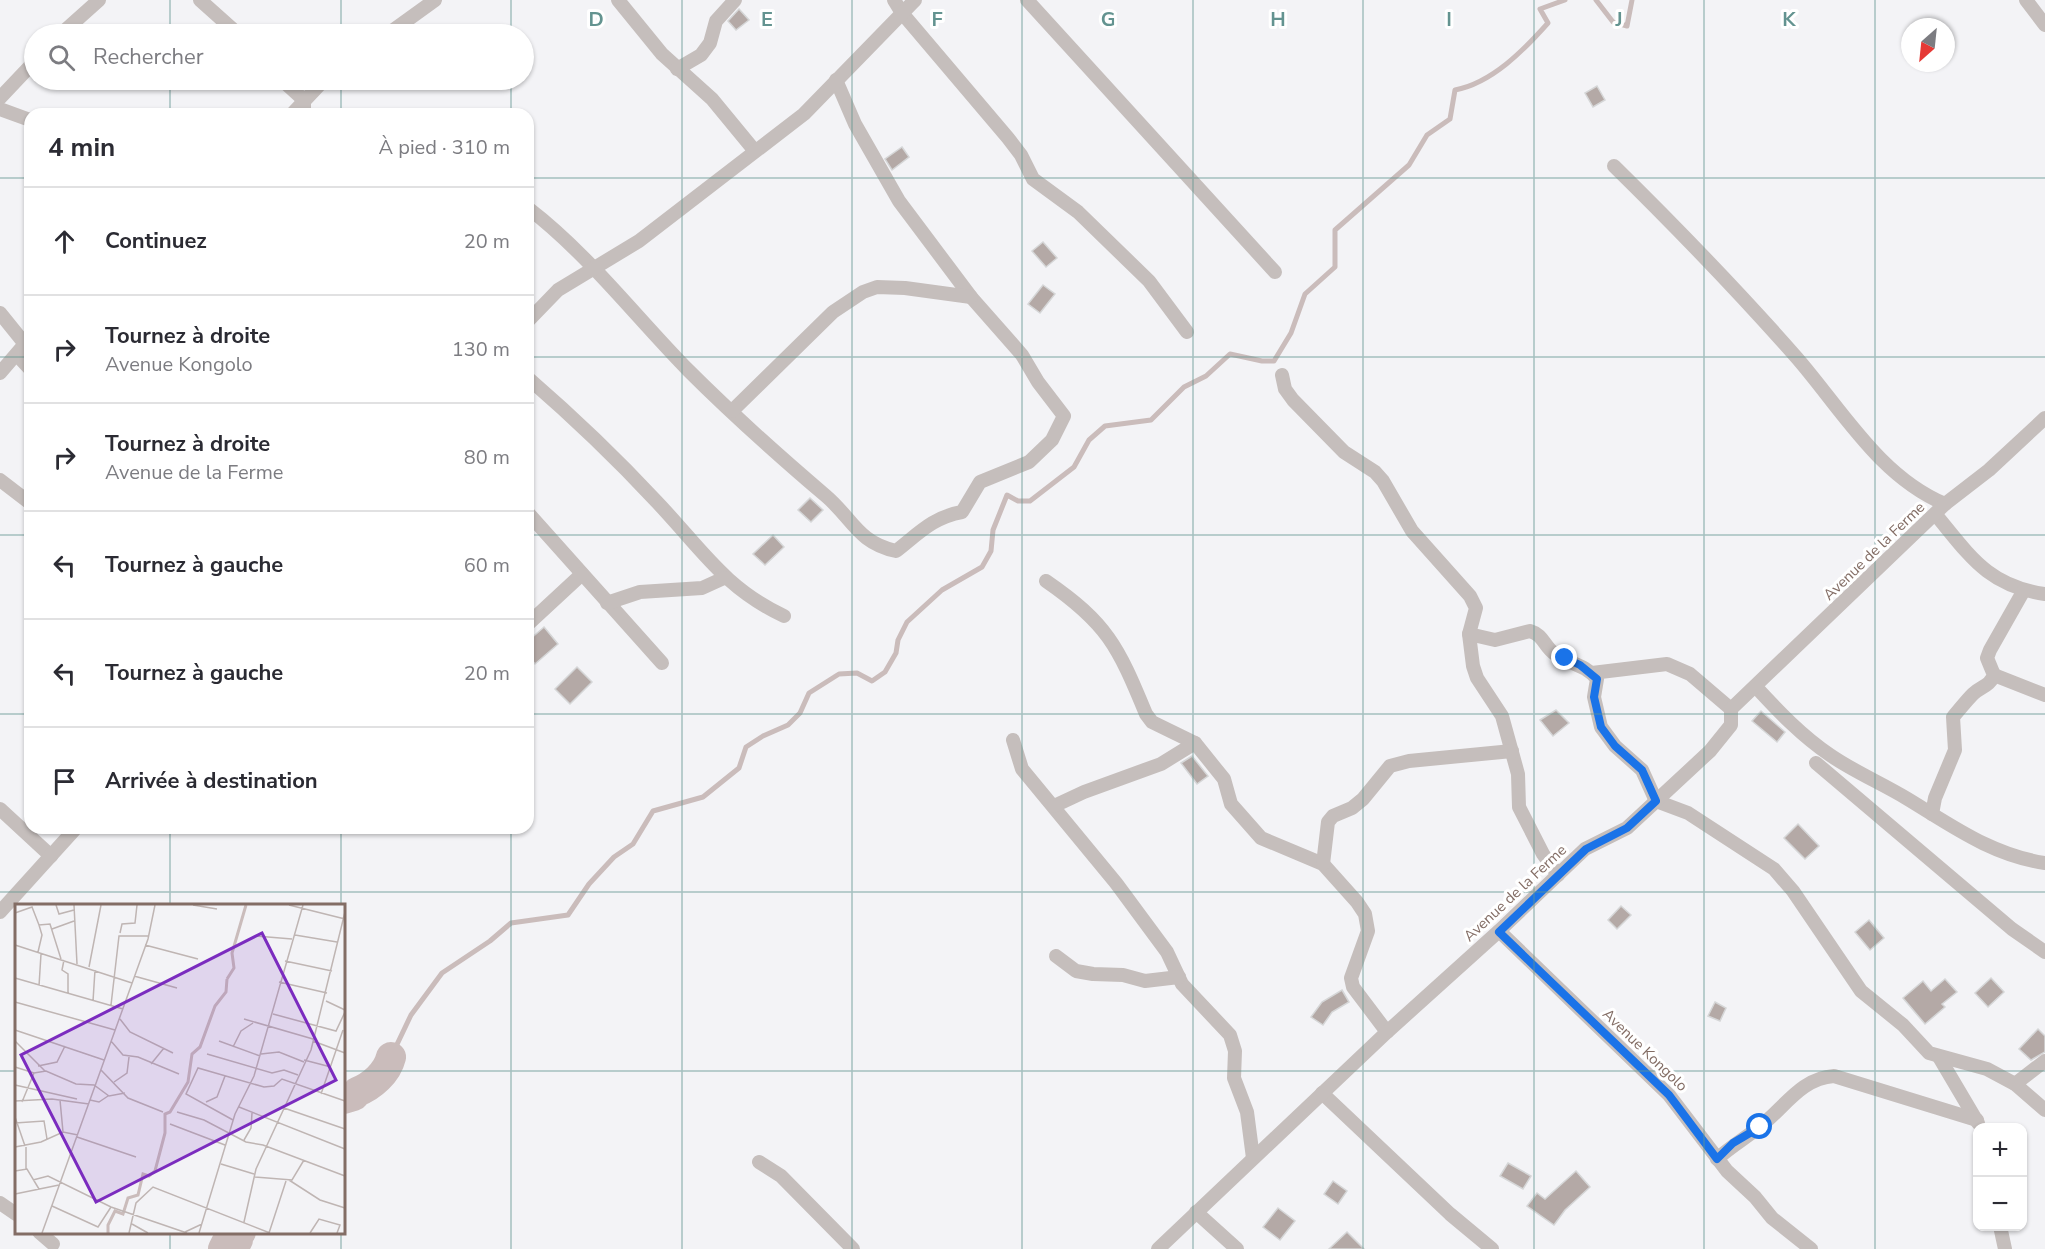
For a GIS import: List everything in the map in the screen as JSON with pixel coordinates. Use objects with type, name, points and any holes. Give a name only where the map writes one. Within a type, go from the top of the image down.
[{"type":"street","points":[[72,24],[99,0]]},
{"type":"street","points":[[200,0],[227,24]]},
{"type":"street","points":[[402,24],[435,0]]},
{"type":"street","points":[[618,0],[649,40],[677,69],[712,99],[754,150]]},
{"type":"street","points":[[677,69],[701,55],[710,43],[716,21],[735,0]]},
{"type":"street","points":[[894,0],[902,13],[1022,156],[1033,179],[1078,212],[1149,281],[1187,332]]},
{"type":"street","points":[[534,315],[558,290],[595,269],[658,227],[754,150],[804,114],[915,0]]},
{"type":"street","points":[[1027,0],[1275,272]]},
{"type":"street","points":[[2026,0],[2045,25]]},
{"type":"street","points":[[0,98],[24,73]]},
{"type":"street","points":[[534,213],[595,269],[688,370],[829,498],[860,532],[878,547],[896,551],[920,529],[945,515],[962,513],[980,482],[1029,462],[1052,440],[1064,416],[1038,382],[1022,355],[971,297],[899,201],[855,124],[836,80]]},
{"type":"street","points":[[290,90],[304,107],[317,90]]},
{"type":"street","points":[[0,109],[24,118]]},
{"type":"street","points":[[1614,166],[1798,359],[1885,462],[1916,491],[1941,510],[1988,575],[2024,590],[2045,594]]},
{"type":"street","points":[[732,411],[832,312],[863,292],[877,287],[938,291],[971,297]]},
{"type":"street","points":[[0,313],[24,346],[0,373]]},
{"type":"street","points":[[1282,375],[1285,389],[1299,406],[1344,452],[1383,481],[1412,531],[1470,596],[1476,608],[1469,634],[1477,678],[1500,709],[1518,774],[1519,807],[1543,854],[1558,875]]},
{"type":"street","points":[[534,384],[635,478],[691,538],[707,561],[724,578],[766,608],[784,616]]},
{"type":"street","name":"Avenue de la Ferme","points":[[1158,1249],[1387,1032],[1499,932],[1586,849],[1627,828],[1710,751],[1731,725],[1731,710],[1941,510],[2045,418]]},
{"type":"street","points":[[0,480],[24,498]]},
{"type":"street","points":[[534,520],[662,663]]},
{"type":"street","points":[[534,618],[582,574]]},
{"type":"street","points":[[607,603],[640,592],[672,588],[702,588],[724,578]]},
{"type":"street","points":[[1046,581],[1092,616],[1126,664],[1146,714],[1152,722],[1195,743],[1224,779],[1231,804],[1261,838],[1323,864],[1365,914],[1367,939],[1352,978],[1359,996],[1387,1032]]},
{"type":"street","points":[[2024,590],[1987,658],[1994,675],[2045,695]]},
{"type":"street","points":[[1469,634],[1495,640],[1530,631],[1536,632],[1542,636],[1552,652],[1592,673],[1597,679],[1594,697],[1601,727],[1615,746],[1642,770],[1656,801],[1688,813],[1774,869],[1792,891],[1861,991],[1903,1025],[1929,1053],[1939,1058],[1987,1069],[2015,1084],[2045,1110]]},
{"type":"street","points":[[1592,673],[1667,664],[1690,674],[1731,710]]},
{"type":"street","points":[[1932,814],[1935,798],[1954,750],[1953,717],[1975,691],[1986,687],[1994,675]]},
{"type":"street","points":[[1756,687],[1787,721],[1831,756],[1869,776],[1985,846],[2021,859],[2045,863]]},
{"type":"street","points":[[1013,740],[1022,769],[1054,806],[1167,952],[1188,991],[1223,1025],[1234,1041],[1234,1078],[1247,1112],[1253,1158]]},
{"type":"street","points":[[1054,806],[1083,792],[1161,764],[1195,743]]},
{"type":"street","points":[[1323,864],[1328,822],[1333,816],[1352,808],[1363,799],[1390,766],[1409,761],[1512,751]]},
{"type":"street","points":[[1816,763],[2012,929],[2045,952]]},
{"type":"street","points":[[0,809],[24,831]]},
{"type":"street","points":[[27,834],[51,856]]},
{"type":"street","points":[[0,912],[71,834]]},
{"type":"street","name":"Avenue Kongolo","points":[[1499,932],[1669,1095],[1717,1159],[1755,1197],[1772,1218],[1811,1249]]},
{"type":"street","points":[[1056,956],[1076,971],[1093,974],[1124,975],[1145,981],[1179,977]]},
{"type":"street","points":[[1939,1058],[1977,1123]]},
{"type":"street","points":[[2015,1084],[2045,1061]]},
{"type":"street","points":[[1717,1159],[1733,1143],[1760,1127],[1794,1094],[1826,1076],[1834,1076],[1975,1123]]},
{"type":"street","points":[[1322,1093],[1450,1215],[1492,1249]]},
{"type":"street","points":[[759,1161],[781,1176],[853,1249]]},
{"type":"street","points":[[0,1203],[15,1213]]},
{"type":"street","points":[[1196,1212],[1237,1249]]},
{"type":"street","points":[[2001,1231],[2005,1249]]},
{"type":"street","points":[[40,1234],[53,1244]]},
{"type":"building","points":[[739,9],[749,20],[736,30],[728,21]]},
{"type":"building","points":[[1597,86],[1605,100],[1593,107],[1585,93]]},
{"type":"building","points":[[902,147],[909,157],[892,170],[885,159]]},
{"type":"building","points":[[1043,242],[1057,258],[1046,267],[1032,251]]},
{"type":"building","points":[[1043,285],[1055,294],[1040,313],[1028,304]]},
{"type":"building","points":[[810,498],[823,510],[811,522],[798,510]]},
{"type":"building","points":[[773,535],[784,547],[765,565],[753,554]]},
{"type":"building","points":[[544,627],[558,644],[535,664],[534,663],[534,636]]},
{"type":"building","points":[[577,667],[592,682],[570,704],[555,689]]},
{"type":"building","points":[[1556,710],[1569,723],[1553,736],[1540,720]]},
{"type":"building","points":[[1761,711],[1785,732],[1777,742],[1752,721]]},
{"type":"building","points":[[1192,756],[1208,776],[1197,784],[1181,763]]},
{"type":"building","points":[[1798,824],[1819,846],[1805,859],[1784,838]]},
{"type":"building","points":[[1621,906],[1631,915],[1617,929],[1608,920]]},
{"type":"building","points":[[1869,920],[1884,938],[1870,950],[1855,932]]},
{"type":"building","points":[[1991,978],[2004,992],[1988,1007],[1975,993]]},
{"type":"building","points":[[1945,979],[1957,992],[1942,1004],[1945,1007],[1925,1024],[1903,998],[1923,981],[1931,991]]},
{"type":"building","points":[[1342,990],[1349,1002],[1332,1012],[1323,1025],[1311,1017],[1322,1002]]},
{"type":"building","points":[[1715,1002],[1726,1008],[1720,1021],[1708,1016]]},
{"type":"building","points":[[2038,1029],[2045,1036],[2045,1052],[2031,1060],[2019,1049]]},
{"type":"building","points":[[1508,1163],[1531,1176],[1523,1189],[1500,1176]]},
{"type":"building","points":[[1576,1171],[1590,1187],[1565,1210],[1554,1225],[1527,1206],[1537,1193],[1545,1199]]},
{"type":"building","points":[[1333,1181],[1347,1191],[1338,1204],[1324,1194]]},
{"type":"building","points":[[1278,1208],[1295,1221],[1280,1240],[1263,1227]]},
{"type":"building","points":[[1347,1232],[1364,1249],[1329,1249]]},
{"type":"waterway","points":[[391,1057],[411,1015],[442,973],[490,941],[511,923],[568,915],[589,884],[614,857],[633,844],[653,811],[703,797],[739,768],[746,747],[763,736],[788,725],[800,713],[809,693],[839,674],[857,673],[872,681],[885,672],[896,653],[898,640],[907,622],[942,590],[982,567],[991,551],[993,530],[1007,495],[1018,501],[1030,501],[1074,467],[1089,440],[1105,426],[1151,420],[1184,387],[1206,376],[1230,354],[1262,361],[1274,361],[1291,333],[1305,294],[1335,267],[1335,230],[1409,165],[1427,135],[1450,119],[1455,90],[1482,80],[1506,64],[1548,23],[1540,9],[1565,0]]},
{"type":"waterway","points":[[1596,0],[1613,22],[1627,26],[1632,0]]},
{"type":"waterway","points":[[345,1099],[354,1096],[378,1078],[391,1057]]},
{"type":"waterway","points":[[223,1249],[226,1243],[238,1240],[238,1234]]},
{"type":"route","points":[[1565,658],[1580,665],[1597,679],[1594,697],[1601,727],[1615,746],[1642,770],[1656,801],[1627,828],[1586,849],[1499,932],[1669,1095],[1717,1159],[1733,1143],[1760,1127]]}]
